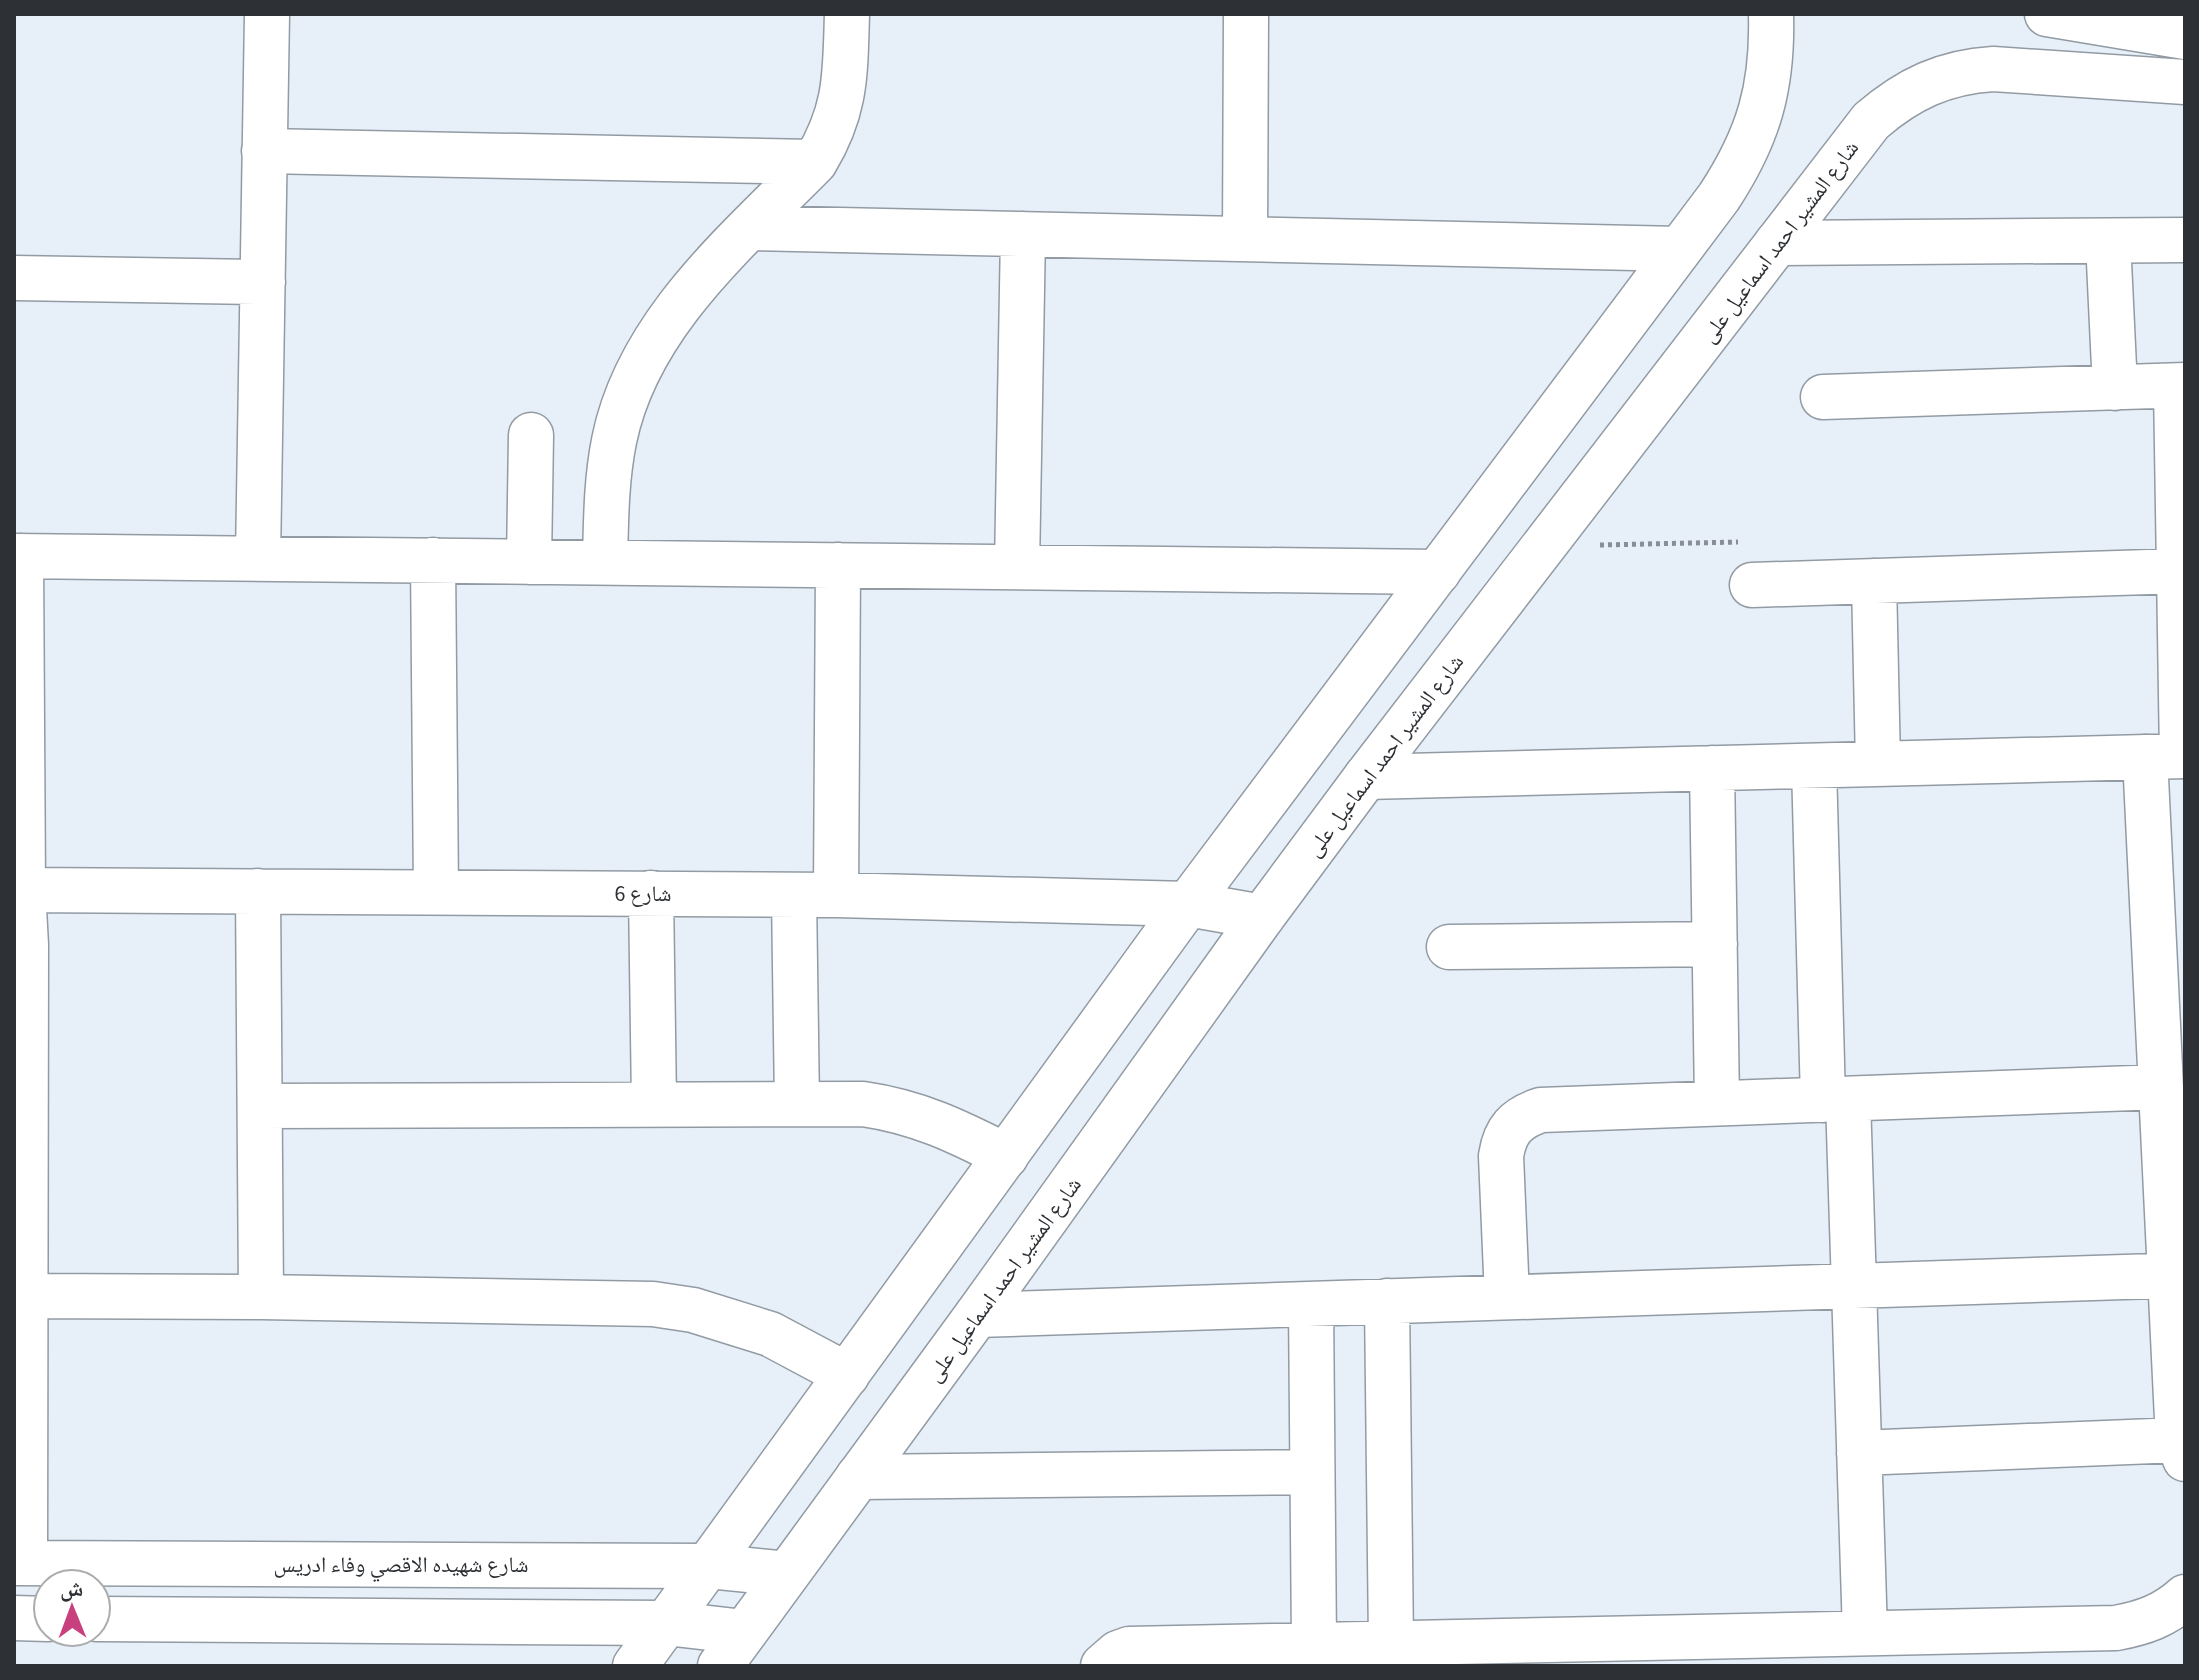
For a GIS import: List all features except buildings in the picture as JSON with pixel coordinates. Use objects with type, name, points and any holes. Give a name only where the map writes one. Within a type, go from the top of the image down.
[{"type":"street","points":[[258,558],[267,14]]},
{"type":"street","points":[[605,562],[608,477],[615,438],[625,400],[641,363],[685,298],[815,162],[840,110],[845,81],[847,14]]},
{"type":"street","points":[[1245,239],[1246,14]]},
{"type":"street","points":[[635,1666],[1188,904],[1719,197],[1741,163],[1758,127],[1768,88],[1772,49],[1771,14]]},
{"type":"street","points":[[2047,14],[2185,37]]},
{"type":"street","name":"شارع المشير احمد اسماعيل على","points":[[732,1649],[1366,777],[1871,121],[1915,88],[1966,71],[1993,69],[2185,82]]},
{"type":"street","points":[[264,151],[815,162]]},
{"type":"street","points":[[749,228],[1679,249]]},
{"type":"street","points":[[1017,567],[1023,234]]},
{"type":"street","points":[[1777,243],[2185,240]]},
{"type":"street","points":[[2108,241],[2115,388]]},
{"type":"street","points":[[14,278],[263,282]]},
{"type":"street","points":[[1823,397],[2181,386],[2180,571],[2161,1087],[2177,1275],[2181,1450],[1859,1453]]},
{"type":"street","points":[[529,562],[531,435]]},
{"type":"street","points":[[19,1563],[24,1296],[18,556],[1438,572]]},
{"type":"street","points":[[433,560],[436,892]]},
{"type":"street","points":[[797,1104],[838,565]]},
{"type":"street","points":[[1751,565],[1874,581],[2180,571]]},
{"type":"street","points":[[1874,581],[1878,764]]},
{"type":"street","points":[[1366,777],[2171,757]]},
{"type":"street","points":[[1814,766],[1836,1100],[1854,1286],[1865,1633]]},
{"type":"street","points":[[1712,768],[1717,1103]]},
{"type":"street","name":"شارع 6","points":[[23,890],[815,895],[1188,904],[1262,917]]},
{"type":"street","points":[[258,891],[261,1297]]},
{"type":"street","points":[[651,893],[654,1104]]},
{"type":"street","points":[[1449,947],[1715,944]]},
{"type":"street","points":[[1507,1297],[1501,1156],[1504,1140],[1512,1125],[1525,1115],[1541,1110],[2161,1087]]},
{"type":"street","points":[[260,1106],[863,1104],[915,1114],[940,1123],[1006,1156]]},
{"type":"street","points":[[977,1315],[2177,1275]]},
{"type":"street","points":[[24,1296],[653,1304],[693,1310],[770,1334],[847,1375]]},
{"type":"street","points":[[1387,1301],[1407,1651]]},
{"type":"street","points":[[1311,1304],[1314,1645]]},
{"type":"street","points":[[858,1477],[1312,1472]]},
{"type":"street","name":"شارع شهيده الاقصي وفاء ادريس","points":[[19,1563],[709,1566],[787,1574]]},
{"type":"street","points":[[1103,1666],[1118,1653],[1129,1649],[1314,1645],[1407,1651],[1865,1633],[2116,1628],[2144,1623],[2170,1610],[2185,1597]]},
{"type":"street","points":[[112,1619],[666,1623],[732,1649]]},
{"type":"path","points":[[1544,547],[1736,541],[1751,565]]}]
